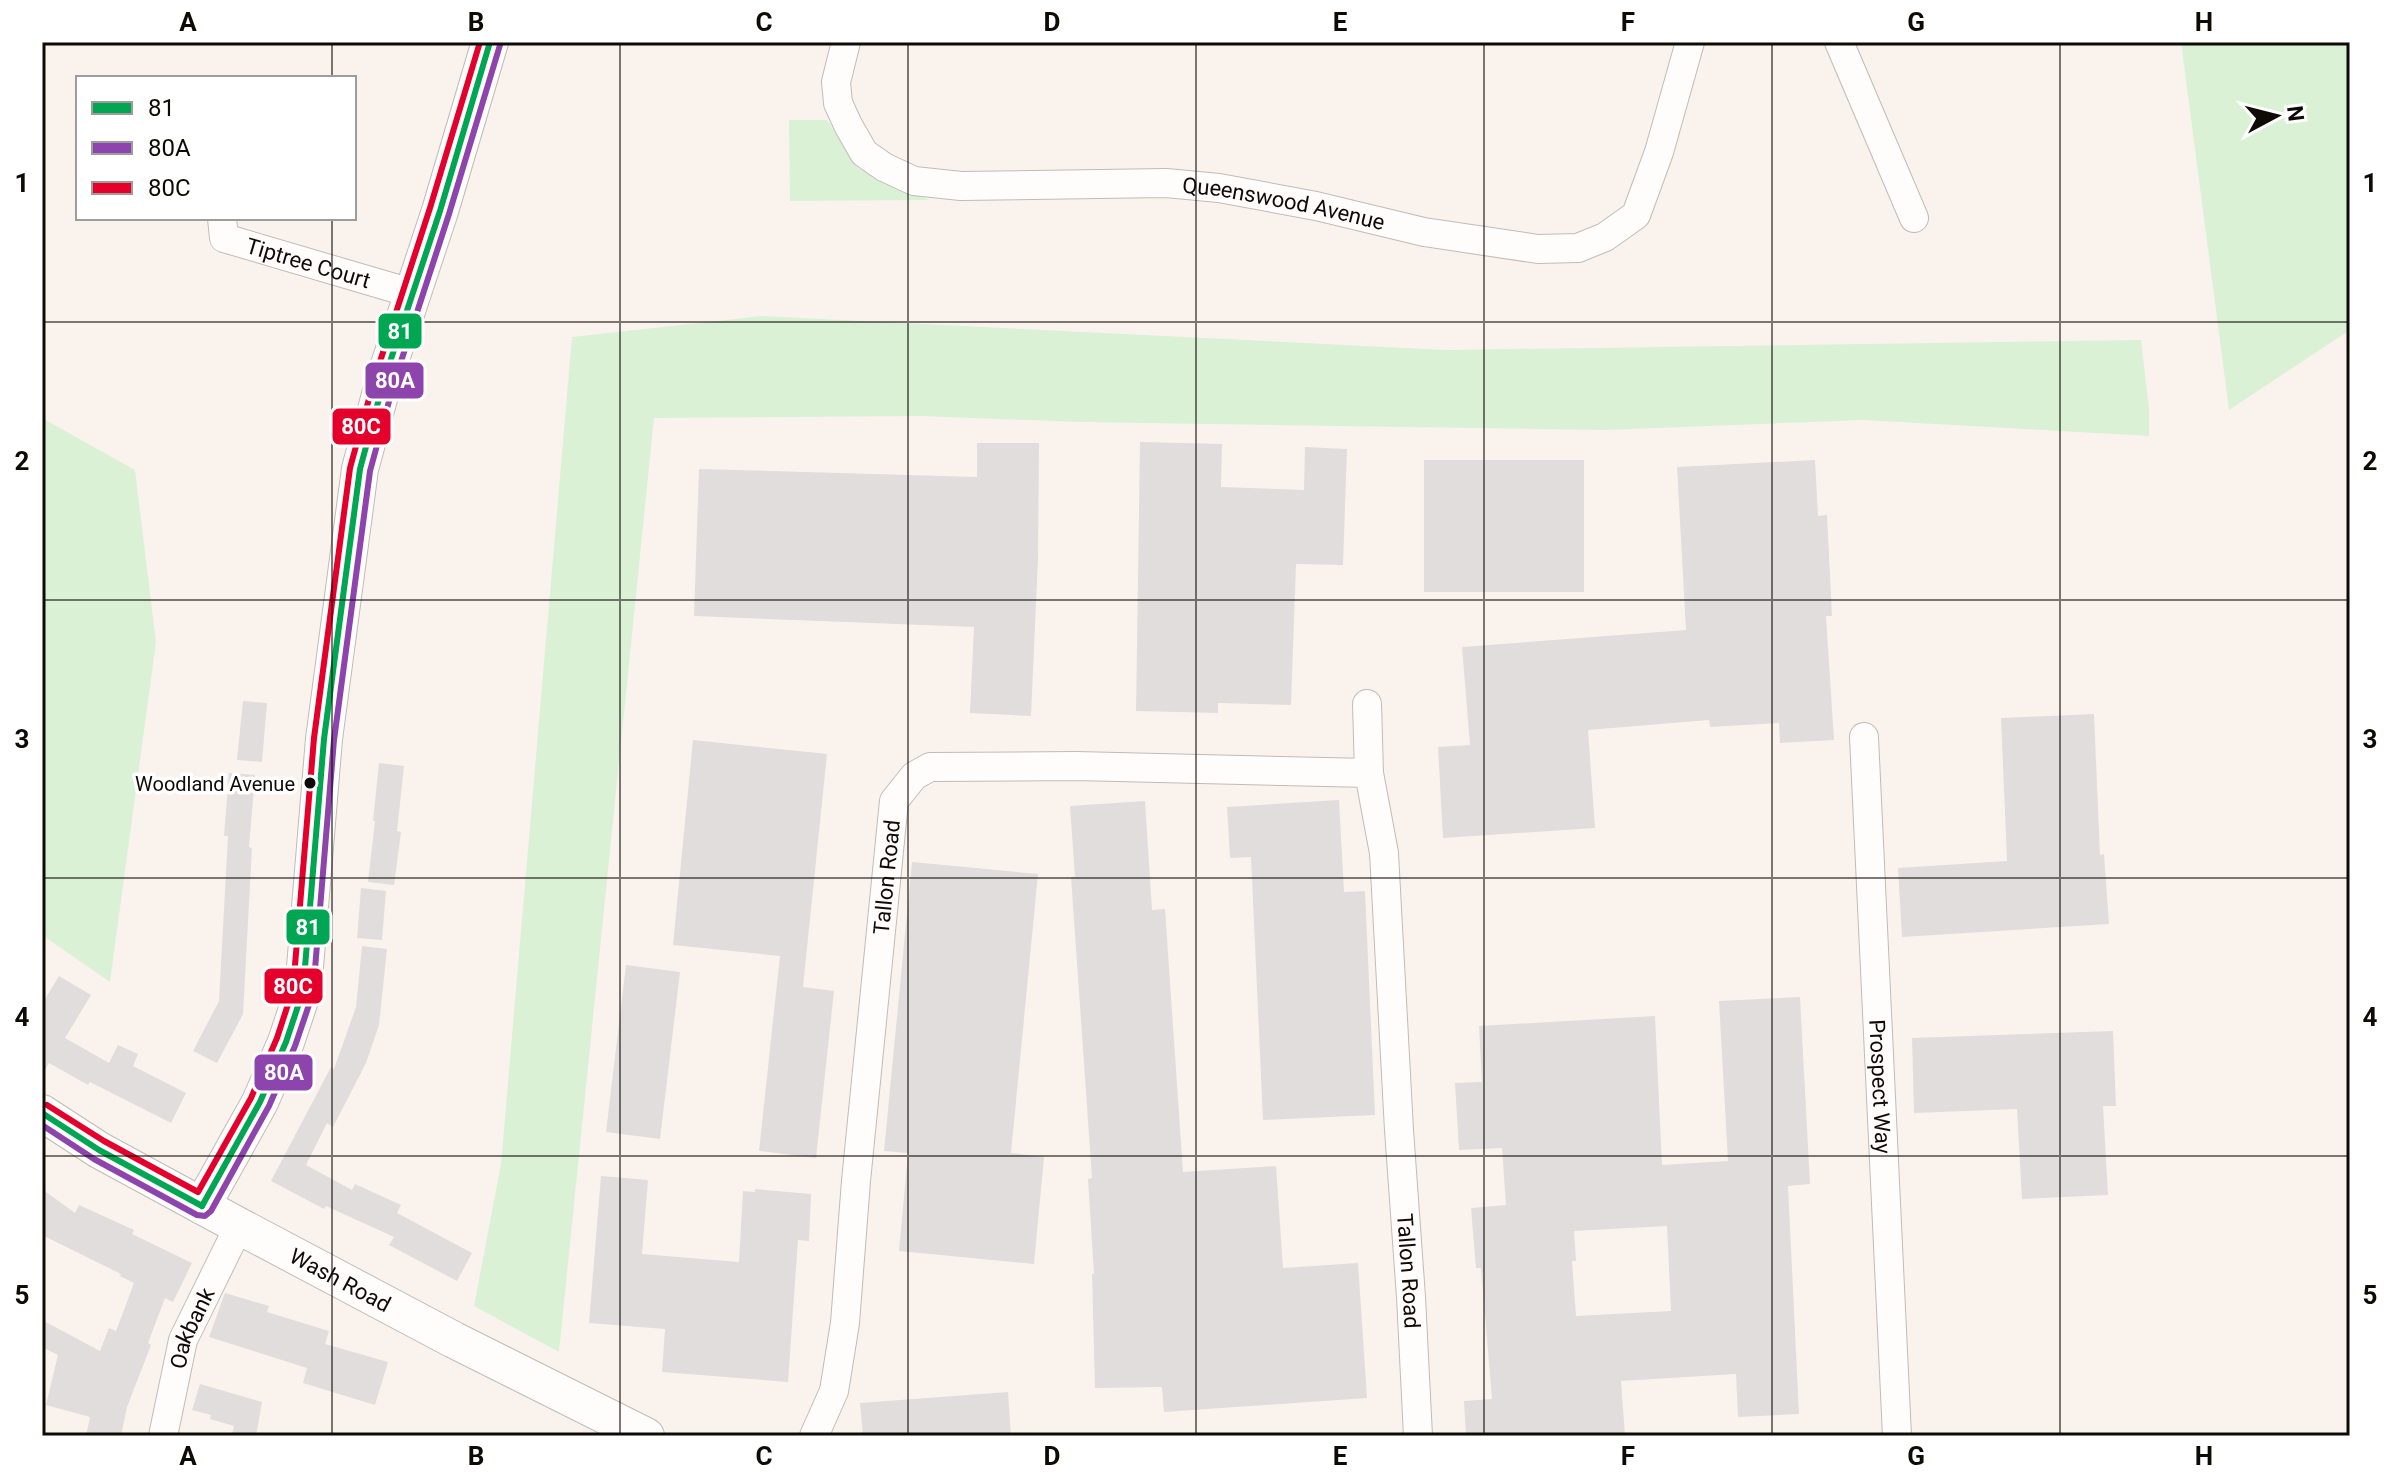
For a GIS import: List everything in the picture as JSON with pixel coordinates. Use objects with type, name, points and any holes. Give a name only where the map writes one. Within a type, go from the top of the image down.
[{"type":"street","points":[[202,1206],[260,1102],[286,1042],[303,991],[324,739],[360,469],[384,380],[440,211],[490,42]]},
{"type":"street","name":"Queenswood Avenue","points":[[846,42],[836,82],[838,103],[853,137],[864,153],[884,167],[914,181],[961,186],[1166,183],[1219,188],[1316,206],[1424,232],[1538,249],[1578,248],[1605,237],[1636,215],[1659,152],[1690,42]]},
{"type":"street","points":[[1839,42],[1914,218]]},
{"type":"street","name":"Tiptree Court","points":[[222,220],[224,238],[411,293]]},
{"type":"street","name":"Tallon Road","points":[[1367,704],[1369,773],[1384,853],[1418,1436]]},
{"type":"street","name":"Prospect Way","points":[[1864,737],[1897,1436]]},
{"type":"street","name":"Tallon Road","points":[[814,1436],[834,1391],[845,1323],[894,801],[914,776],[930,767],[1076,766],[1369,773]]},
{"type":"street","name":"Wash Road","points":[[42,1113],[99,1150],[239,1226],[454,1340],[646,1436]]},
{"type":"street","name":"Oakbank","points":[[163,1436],[183,1340],[239,1226]]},
{"type":"green space","points":[[2181,42],[2350,42],[2350,330],[2229,410]]},
{"type":"green space","points":[[789,120],[827,120],[858,168],[929,200],[790,201]]},
{"type":"green space","points":[[762,316],[1446,350],[2141,340],[2149,436],[1863,420],[1605,430],[1080,422],[921,416],[654,418],[559,1352],[474,1306],[501,1164],[572,337]]},
{"type":"green space","points":[[42,418],[135,470],[156,642],[110,982],[42,935]]},
{"type":"building","points":[[1140,442],[1222,444],[1221,487],[1304,490],[1305,447],[1347,449],[1343,565],[1296,564],[1291,705],[1218,703],[1218,713],[1136,711]]},
{"type":"building","points":[[977,443],[1039,443],[1031,716],[970,713],[974,627],[694,616],[699,469],[977,477]]},
{"type":"building","points":[[1424,460],[1584,460],[1584,592],[1424,592]]},
{"type":"building","points":[[1815,460],[1818,516],[1827,515],[1832,616],[1826,616],[1834,740],[1780,743],[1779,723],[1710,727],[1709,720],[1588,730],[1595,828],[1443,838],[1438,747],[1470,745],[1462,647],[1686,630],[1677,467]]},
{"type":"building","points":[[243,701],[267,703],[262,762],[237,760]]},
{"type":"building","points":[[2094,714],[2100,855],[2104,854],[2109,924],[1902,937],[1898,868],[2007,861],[2001,718]]},
{"type":"building","points":[[693,740],[827,754],[803,987],[834,991],[816,1158],[759,1151],[780,956],[673,945]]},
{"type":"building","points":[[379,763],[404,766],[397,831],[401,832],[394,885],[368,882]]},
{"type":"building","points":[[229,773],[255,775],[249,847],[252,848],[243,1014],[217,1063],[193,1051],[219,1001]]},
{"type":"building","points":[[1339,800],[1344,892],[1365,891],[1375,1115],[1263,1120],[1251,857],[1230,858],[1227,807]]},
{"type":"building","points":[[1145,801],[1152,910],[1165,909],[1183,1172],[1276,1166],[1283,1268],[1358,1263],[1367,1398],[1164,1412],[1162,1387],[1095,1388],[1094,1274],[1088,1179],[1092,1178],[1071,877],[1075,877],[1070,806]]},
{"type":"building","points":[[912,862],[1038,874],[1011,1153],[1044,1157],[1034,1264],[899,1251],[908,1153],[884,1151]]},
{"type":"building","points":[[361,888],[386,891],[382,940],[357,938]]},
{"type":"building","points":[[362,946],[387,949],[379,1025],[366,1063],[333,1127],[327,1123],[306,1165],[352,1190],[355,1184],[401,1205],[397,1213],[472,1253],[457,1281],[389,1245],[394,1237],[326,1206],[324,1209],[271,1181],[331,1067],[334,1069],[356,1007]]},
{"type":"building","points":[[626,965],[680,972],[660,1139],[606,1132]]},
{"type":"building","points":[[59,976],[91,995],[65,1038],[109,1063],[118,1045],[138,1054],[133,1066],[186,1093],[171,1123],[90,1082],[88,1085],[49,1063],[42,1074],[42,1004]]},
{"type":"building","points":[[1800,997],[1810,1184],[1788,1186],[1799,1414],[1738,1417],[1736,1374],[1621,1381],[1625,1436],[1466,1436],[1464,1401],[1492,1399],[1481,1268],[1476,1268],[1471,1208],[1506,1205],[1502,1148],[1459,1150],[1455,1083],[1482,1082],[1479,1026],[1655,1016],[1662,1165],[1728,1161],[1719,1001]],"holes":[[[1667,1226],[1671,1311],[1576,1316],[1572,1261],[1576,1261],[1574,1231]]]},
{"type":"building","points":[[2113,1031],[2116,1106],[2103,1106],[2108,1195],[2022,1199],[2017,1109],[1914,1113],[1912,1038]]},
{"type":"building","points":[[601,1176],[648,1180],[642,1254],[739,1262],[743,1191],[755,1192],[755,1189],[811,1194],[809,1241],[798,1240],[788,1382],[662,1372],[665,1329],[589,1323]]},
{"type":"building","points":[[42,1189],[75,1213],[79,1205],[134,1230],[132,1234],[192,1263],[173,1302],[165,1298],[127,1407],[121,1436],[86,1436],[90,1417],[46,1405],[58,1355],[42,1347],[42,1320],[100,1351],[109,1328],[116,1331],[134,1283],[42,1235]]},
{"type":"building","points":[[225,1293],[269,1306],[267,1312],[329,1331],[325,1344],[388,1362],[375,1405],[303,1383],[307,1368],[209,1337]]},
{"type":"building","points":[[200,1384],[262,1402],[256,1436],[232,1436],[234,1426],[192,1410]]},
{"type":"building","points":[[1008,1392],[1011,1436],[863,1436],[860,1403]]},
{"type":"transit line","name":"80C","points":[[47,1105],[104,1141],[198,1192],[251,1098],[277,1038],[293,989],[314,738],[350,468],[375,377],[480,42]]},
{"type":"transit line","name":"81","points":[[202,1206],[260,1102],[286,1042],[303,991],[324,739],[360,469],[384,380],[440,211],[490,42]]},
{"type":"transit line","name":"80A","points":[[42,1125],[94,1159],[197,1215],[205,1216],[211,1211],[269,1106],[295,1046],[313,993],[334,740],[370,471],[394,383],[500,45]]},
{"type":"transit line","name":"81","points":[[42,1113],[99,1150],[202,1206]]},
{"type":"place","name":"Woodland Avenue","points":[[310,783]]}]
